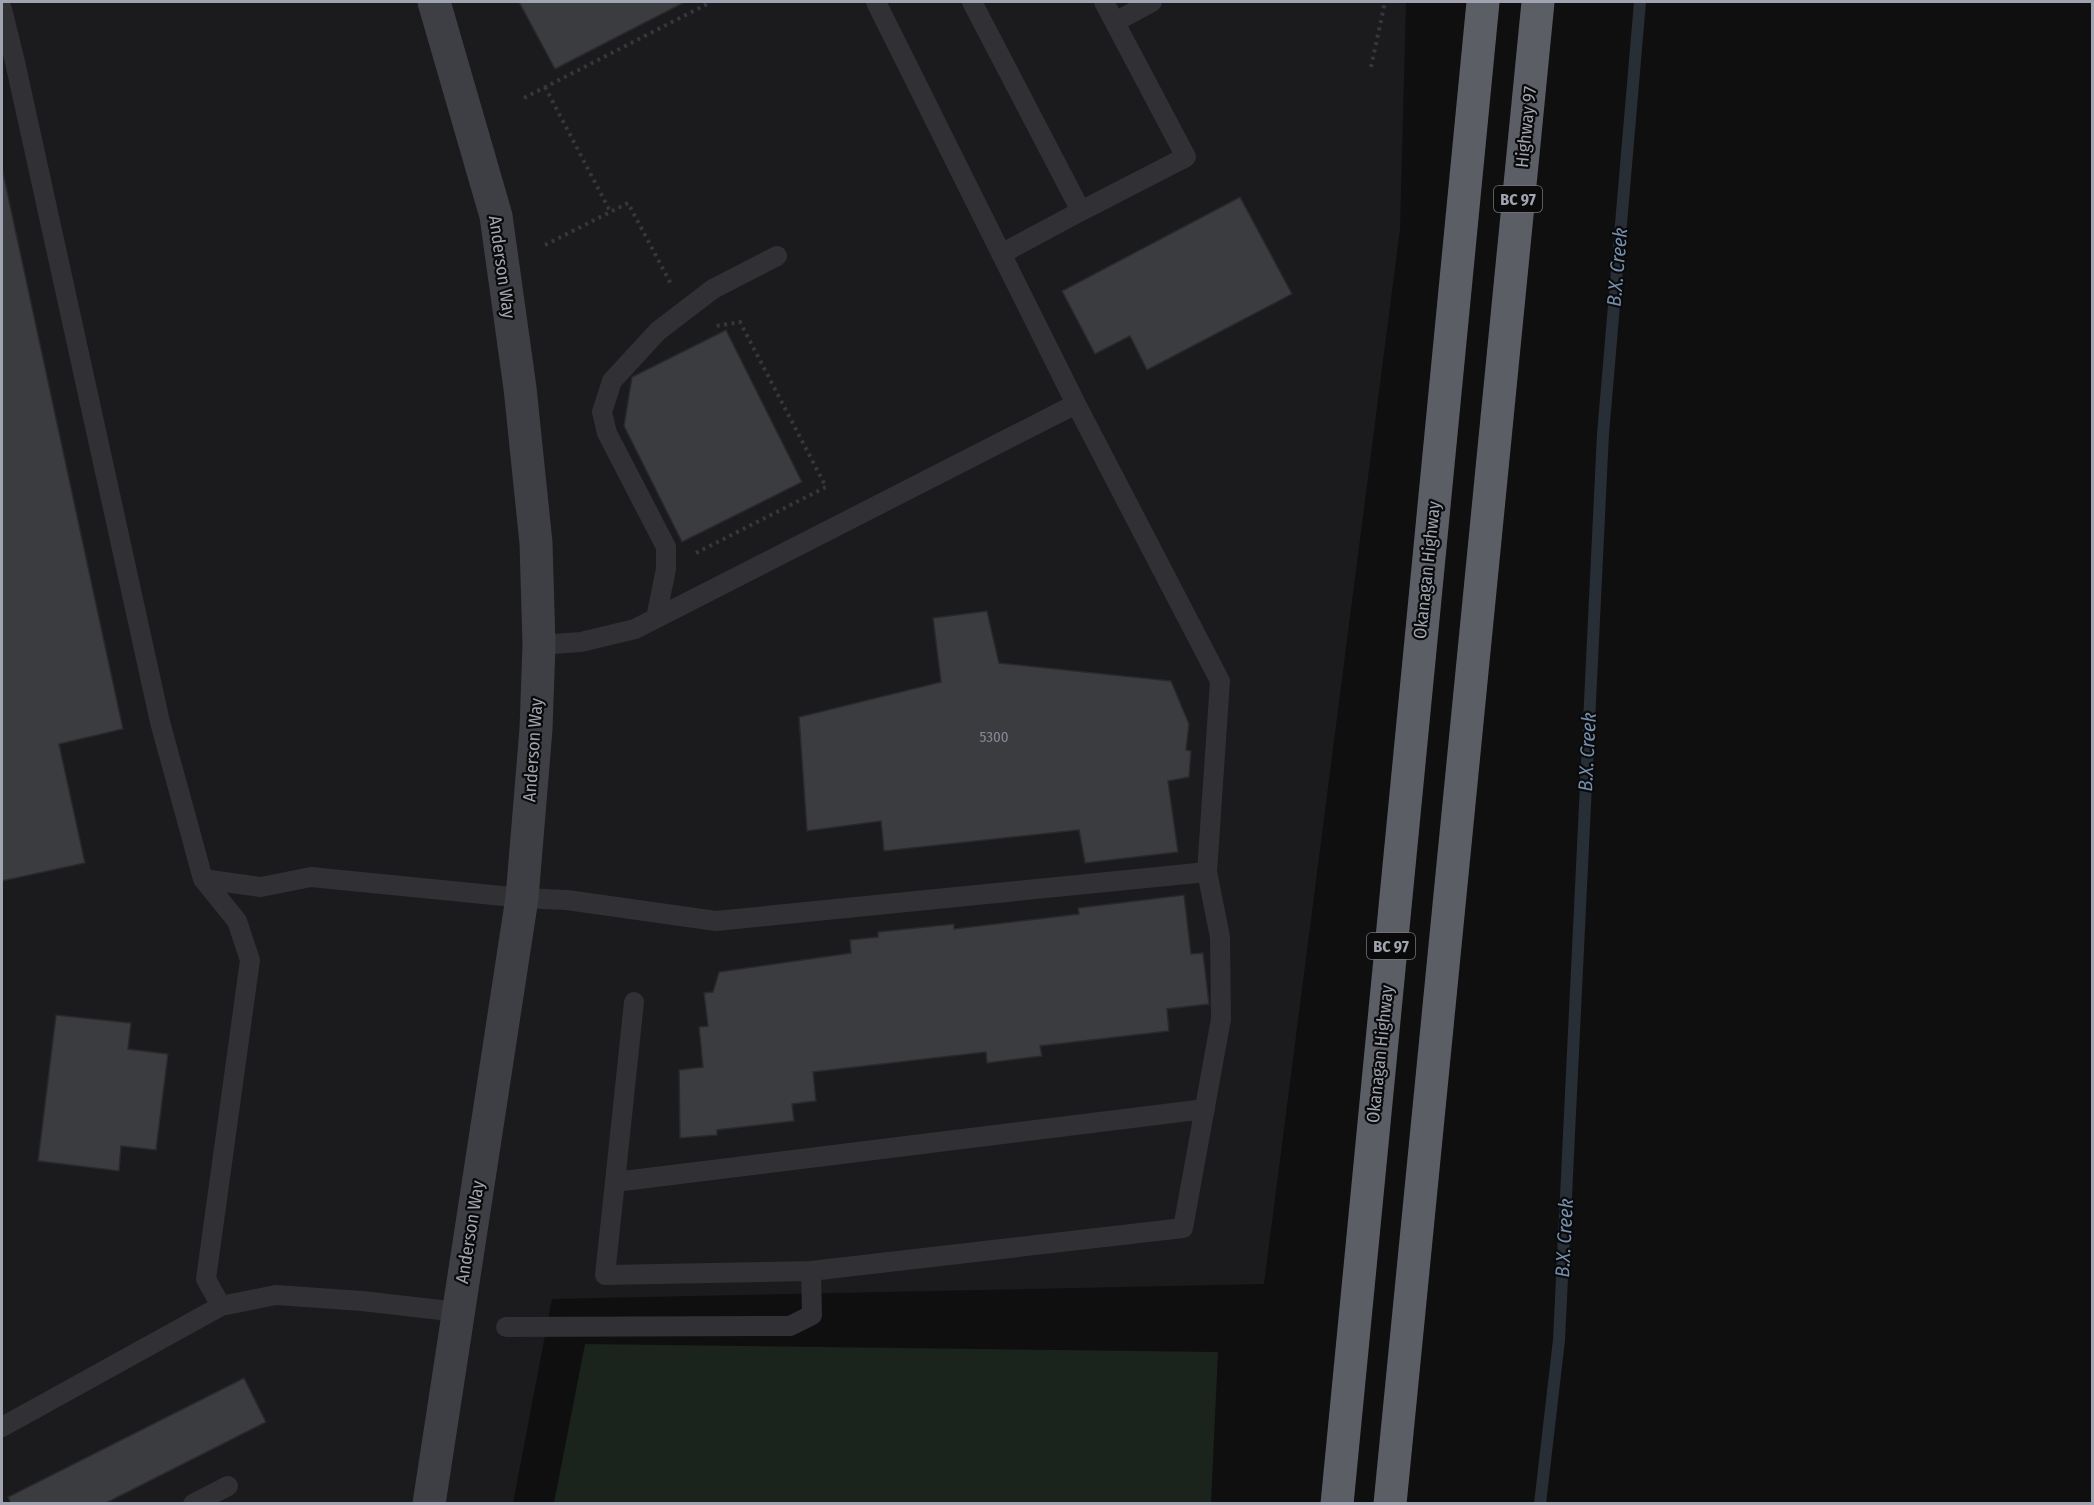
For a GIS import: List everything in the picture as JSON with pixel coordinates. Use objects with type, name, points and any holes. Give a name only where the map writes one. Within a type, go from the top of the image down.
[{"type":"highway","name":"Okanagan Highway","points":[[1337,1503],[1483,2]]},
{"type":"highway","name":"Highway 97","points":[[1390,1503],[1538,2]]},
{"type":"street","name":"Anderson Way","points":[[429,1503],[522,898],[536,729],[539,645],[536,543],[520,388],[496,216],[434,2]]},
{"type":"lane","points":[[634,1002],[605,1275],[811,1271],[1183,1228],[1221,1019],[1220,937],[1207,872],[1220,681],[1076,404],[876,2]]},
{"type":"lane","points":[[972,2],[1081,211]]},
{"type":"lane","points":[[1001,254],[1186,157],[1104,2]]},
{"type":"lane","points":[[1115,22],[1152,2]]},
{"type":"lane","points":[[2,9],[160,722],[203,879],[237,921],[250,960],[206,1279],[221,1306]]},
{"type":"lane","points":[[656,618],[666,569],[666,547],[607,433],[602,412],[612,381],[658,332],[713,289],[777,256]]},
{"type":"lane","points":[[539,645],[581,642],[635,629],[1076,404]]},
{"type":"lane","points":[[203,879],[261,886],[311,877],[522,898],[567,900],[716,921],[1207,872]]},
{"type":"lane","points":[[615,1182],[1205,1109]]},
{"type":"lane","points":[[506,1327],[790,1326],[812,1315],[811,1271]]},
{"type":"lane","points":[[2,1427],[221,1306],[276,1295],[362,1301],[458,1312]]},
{"type":"lane","points":[[193,1503],[228,1486]]},
{"type":"path","points":[[524,98],[711,2]]},
{"type":"path","points":[[1371,67],[1386,2]]},
{"type":"path","points":[[545,87],[610,211]]},
{"type":"path","points":[[545,245],[628,202],[672,286],[678,288]]},
{"type":"path","points":[[688,558],[826,487],[740,322],[713,327]]},
{"type":"shaded area","points":[[2,2],[1406,2],[1400,229],[1264,1284],[552,1299],[513,1503],[2,1504]]},
{"type":"shaded area","points":[[585,1344],[1218,1352],[1211,1503],[554,1503]]},
{"type":"building","points":[[519,2],[685,2],[555,69]]},
{"type":"building","points":[[2,168],[123,729],[59,744],[85,863],[2,881]]},
{"type":"building","points":[[1240,197],[1292,294],[1147,370],[1130,336],[1095,354],[1062,291]]},
{"type":"building","points":[[726,330],[802,482],[682,542],[624,426],[632,377]]},
{"type":"building","points":[[987,611],[999,663],[1171,681],[1189,724],[1186,750],[1191,751],[1189,777],[1168,781],[1178,852],[1085,863],[1079,830],[884,851],[881,821],[807,831],[799,717],[941,682],[933,618]]},
{"type":"building","points":[[1184,895],[1191,954],[1203,953],[1209,1004],[1167,1009],[1169,1031],[1040,1046],[1042,1056],[987,1063],[986,1052],[813,1072],[816,1101],[792,1104],[794,1121],[717,1130],[717,1135],[680,1138],[679,1070],[703,1067],[699,1027],[708,1026],[704,993],[713,992],[719,972],[851,953],[850,940],[878,937],[878,932],[954,924],[954,929],[1079,914],[1078,908]]},
{"type":"building","points":[[56,1015],[131,1023],[128,1049],[168,1054],[156,1150],[121,1146],[119,1171],[38,1161]]},
{"type":"building","points":[[244,1378],[266,1422],[104,1504],[11,1504],[8,1497]]},
{"type":"waterway","name":"B.X. Creek","points":[[1540,1504],[1559,1340],[1603,434],[1640,2]]}]
